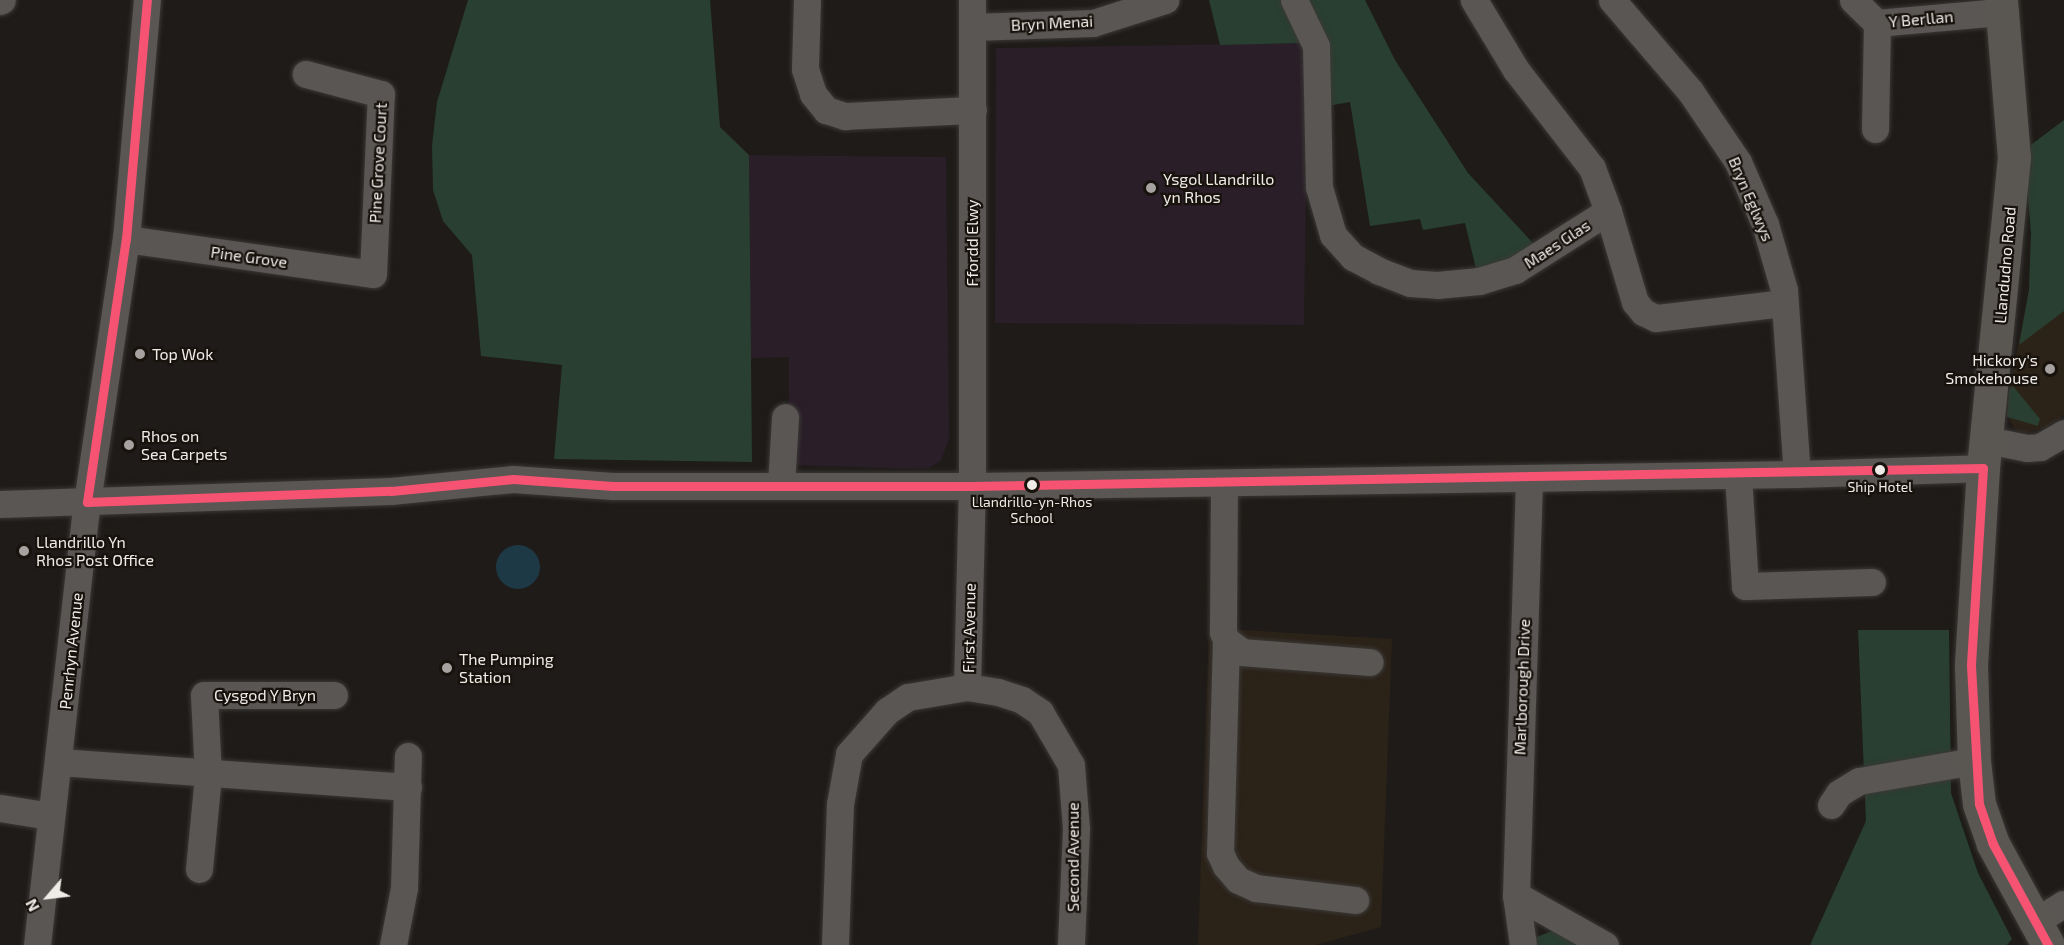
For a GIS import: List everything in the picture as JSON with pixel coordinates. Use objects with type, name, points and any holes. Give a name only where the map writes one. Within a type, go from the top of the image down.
[{"type":"main road","name":"Llandudno Road","points":[[2001,6],[2014,157],[1985,454],[1971,666],[1974,761],[1979,804],[1993,844],[2040,934]]},
{"type":"street","name":"Penrhyn Avenue","points":[[37,945],[87,502],[126,239],[147,0]]},
{"type":"street","points":[[807,0],[805,69],[813,94],[826,110],[845,116],[973,110]]},
{"type":"street","name":"Ffordd Elwy","points":[[972,0],[972,486]]},
{"type":"street","name":"Bryn Menai","points":[[972,27],[1093,23],[1119,7],[1165,0]]},
{"type":"street","name":"Maes Glas","points":[[1294,0],[1316,46],[1316,136],[1324,210],[1333,235],[1353,257],[1410,283],[1479,280],[1515,270],[1608,211],[1592,168],[1516,70],[1474,0]]},
{"type":"street","name":"Bryn Eglwys","points":[[1612,0],[1690,91],[1738,162],[1765,224],[1784,303],[1797,474]]},
{"type":"street","name":"Y Berllan","points":[[1853,0],[1877,23],[1875,129]]},
{"type":"street","name":"Y Berllan","points":[[1877,23],[2001,6]]},
{"type":"street","name":"Pine Grove Court","points":[[306,74],[381,94],[373,274]]},
{"type":"street","points":[[1608,211],[1635,302],[1643,312],[1664,318],[1784,303]]},
{"type":"street","name":"Pine Grove","points":[[126,239],[373,274]]},
{"type":"street","points":[[781,485],[785,417]]},
{"type":"street","points":[[0,504],[391,491],[491,480],[613,486],[972,486],[1797,474],[2040,447],[2064,434]]},
{"type":"street","points":[[1738,475],[1745,586],[1872,582]]},
{"type":"street","name":"Marlborough Drive","points":[[1523,945],[1516,895],[1529,479]]},
{"type":"street","points":[[1224,483],[1222,632],[1226,640],[1242,652],[1370,662]]},
{"type":"street","name":"First Avenue","points":[[835,945],[840,804],[849,754],[887,711],[908,697],[967,687],[972,486]]},
{"type":"street","points":[[1226,640],[1220,853],[1226,866],[1238,880],[1256,888],[1355,900]]},
{"type":"street","name":"Second Avenue","points":[[967,687],[998,692],[1022,700],[1040,712],[1071,765],[1076,829],[1071,945]]},
{"type":"street","name":"Cysgod Y Bryn","points":[[199,869],[208,775],[204,695],[334,695]]},
{"type":"street","points":[[393,945],[404,888],[408,756]]},
{"type":"street","points":[[1831,805],[1839,793],[1859,781],[1974,761]]},
{"type":"street","points":[[59,762],[208,775],[408,787]]},
{"type":"street","points":[[0,808],[50,816]]},
{"type":"street","points":[[1516,895],[1605,945]]},
{"type":"street","points":[[2040,934],[2064,904]]},
{"type":"shaded area","name":"Ysgol Llandrillo yn Rhos","points":[[1301,43],[1308,53],[1304,325],[995,323],[996,48]]},
{"type":"shaded area","points":[[749,155],[946,157],[949,439],[941,460],[933,466],[924,469],[789,465],[789,357],[750,358]]},
{"type":"shaded area","points":[[2064,167],[2064,415],[2046,427],[2025,433],[2015,429],[2005,412],[2029,290],[2031,233]]},
{"type":"shaded area","points":[[1209,628],[1392,639],[1381,927],[1316,945],[1198,945]]},
{"type":"green space","points":[[468,0],[710,0],[720,127],[749,155],[752,462],[554,459],[562,365],[481,356],[472,255],[443,221],[433,190],[432,146],[437,102]]},
{"type":"green space","points":[[1209,0],[1365,0],[1395,60],[1468,173],[1544,255],[1479,281],[1465,223],[1423,230],[1420,219],[1370,226],[1350,102],[1327,106],[1301,43],[1220,45]]},
{"type":"green space","points":[[2064,120],[2064,311],[2019,345],[2029,290],[2031,233],[2024,150]]},
{"type":"green space","points":[[2013,386],[2040,419],[2038,426],[2007,417],[2009,390]]},
{"type":"green space","points":[[1858,630],[1949,630],[1951,793],[1978,873],[2012,939],[2007,945],[1810,945],[1866,821]]},
{"type":"green space","points":[[1552,931],[1581,945],[1535,945],[1534,938]]},
{"type":"water","points":[[518,545],[533,552],[540,567],[533,582],[518,589],[503,582],[496,567],[503,552]]},
{"type":"transit line","points":[[87,502],[126,239],[147,0]]},
{"type":"transit line","points":[[1983,468],[1971,666],[1979,804],[1993,844],[2048,945]]},
{"type":"transit line","points":[[87,502],[391,491],[513,479],[613,486],[972,486],[1983,468]]},
{"type":"place","name":"Ysgol Llandrillo yn Rhos","points":[[1151,188]]},
{"type":"place","name":"Top Wok","points":[[140,354]]},
{"type":"place","name":"Hickory's Smokehouse","points":[[2050,369]]},
{"type":"place","name":"Rhos on Sea Carpets","points":[[129,445]]},
{"type":"place","name":"Ship Hotel","points":[[1880,470]]},
{"type":"place","name":"Llandrillo-yn-Rhos School","points":[[1032,485]]},
{"type":"place","name":"Llandrillo Yn Rhos Post Office","points":[[24,551]]},
{"type":"place","name":"The Pumping Station","points":[[447,668]]}]
